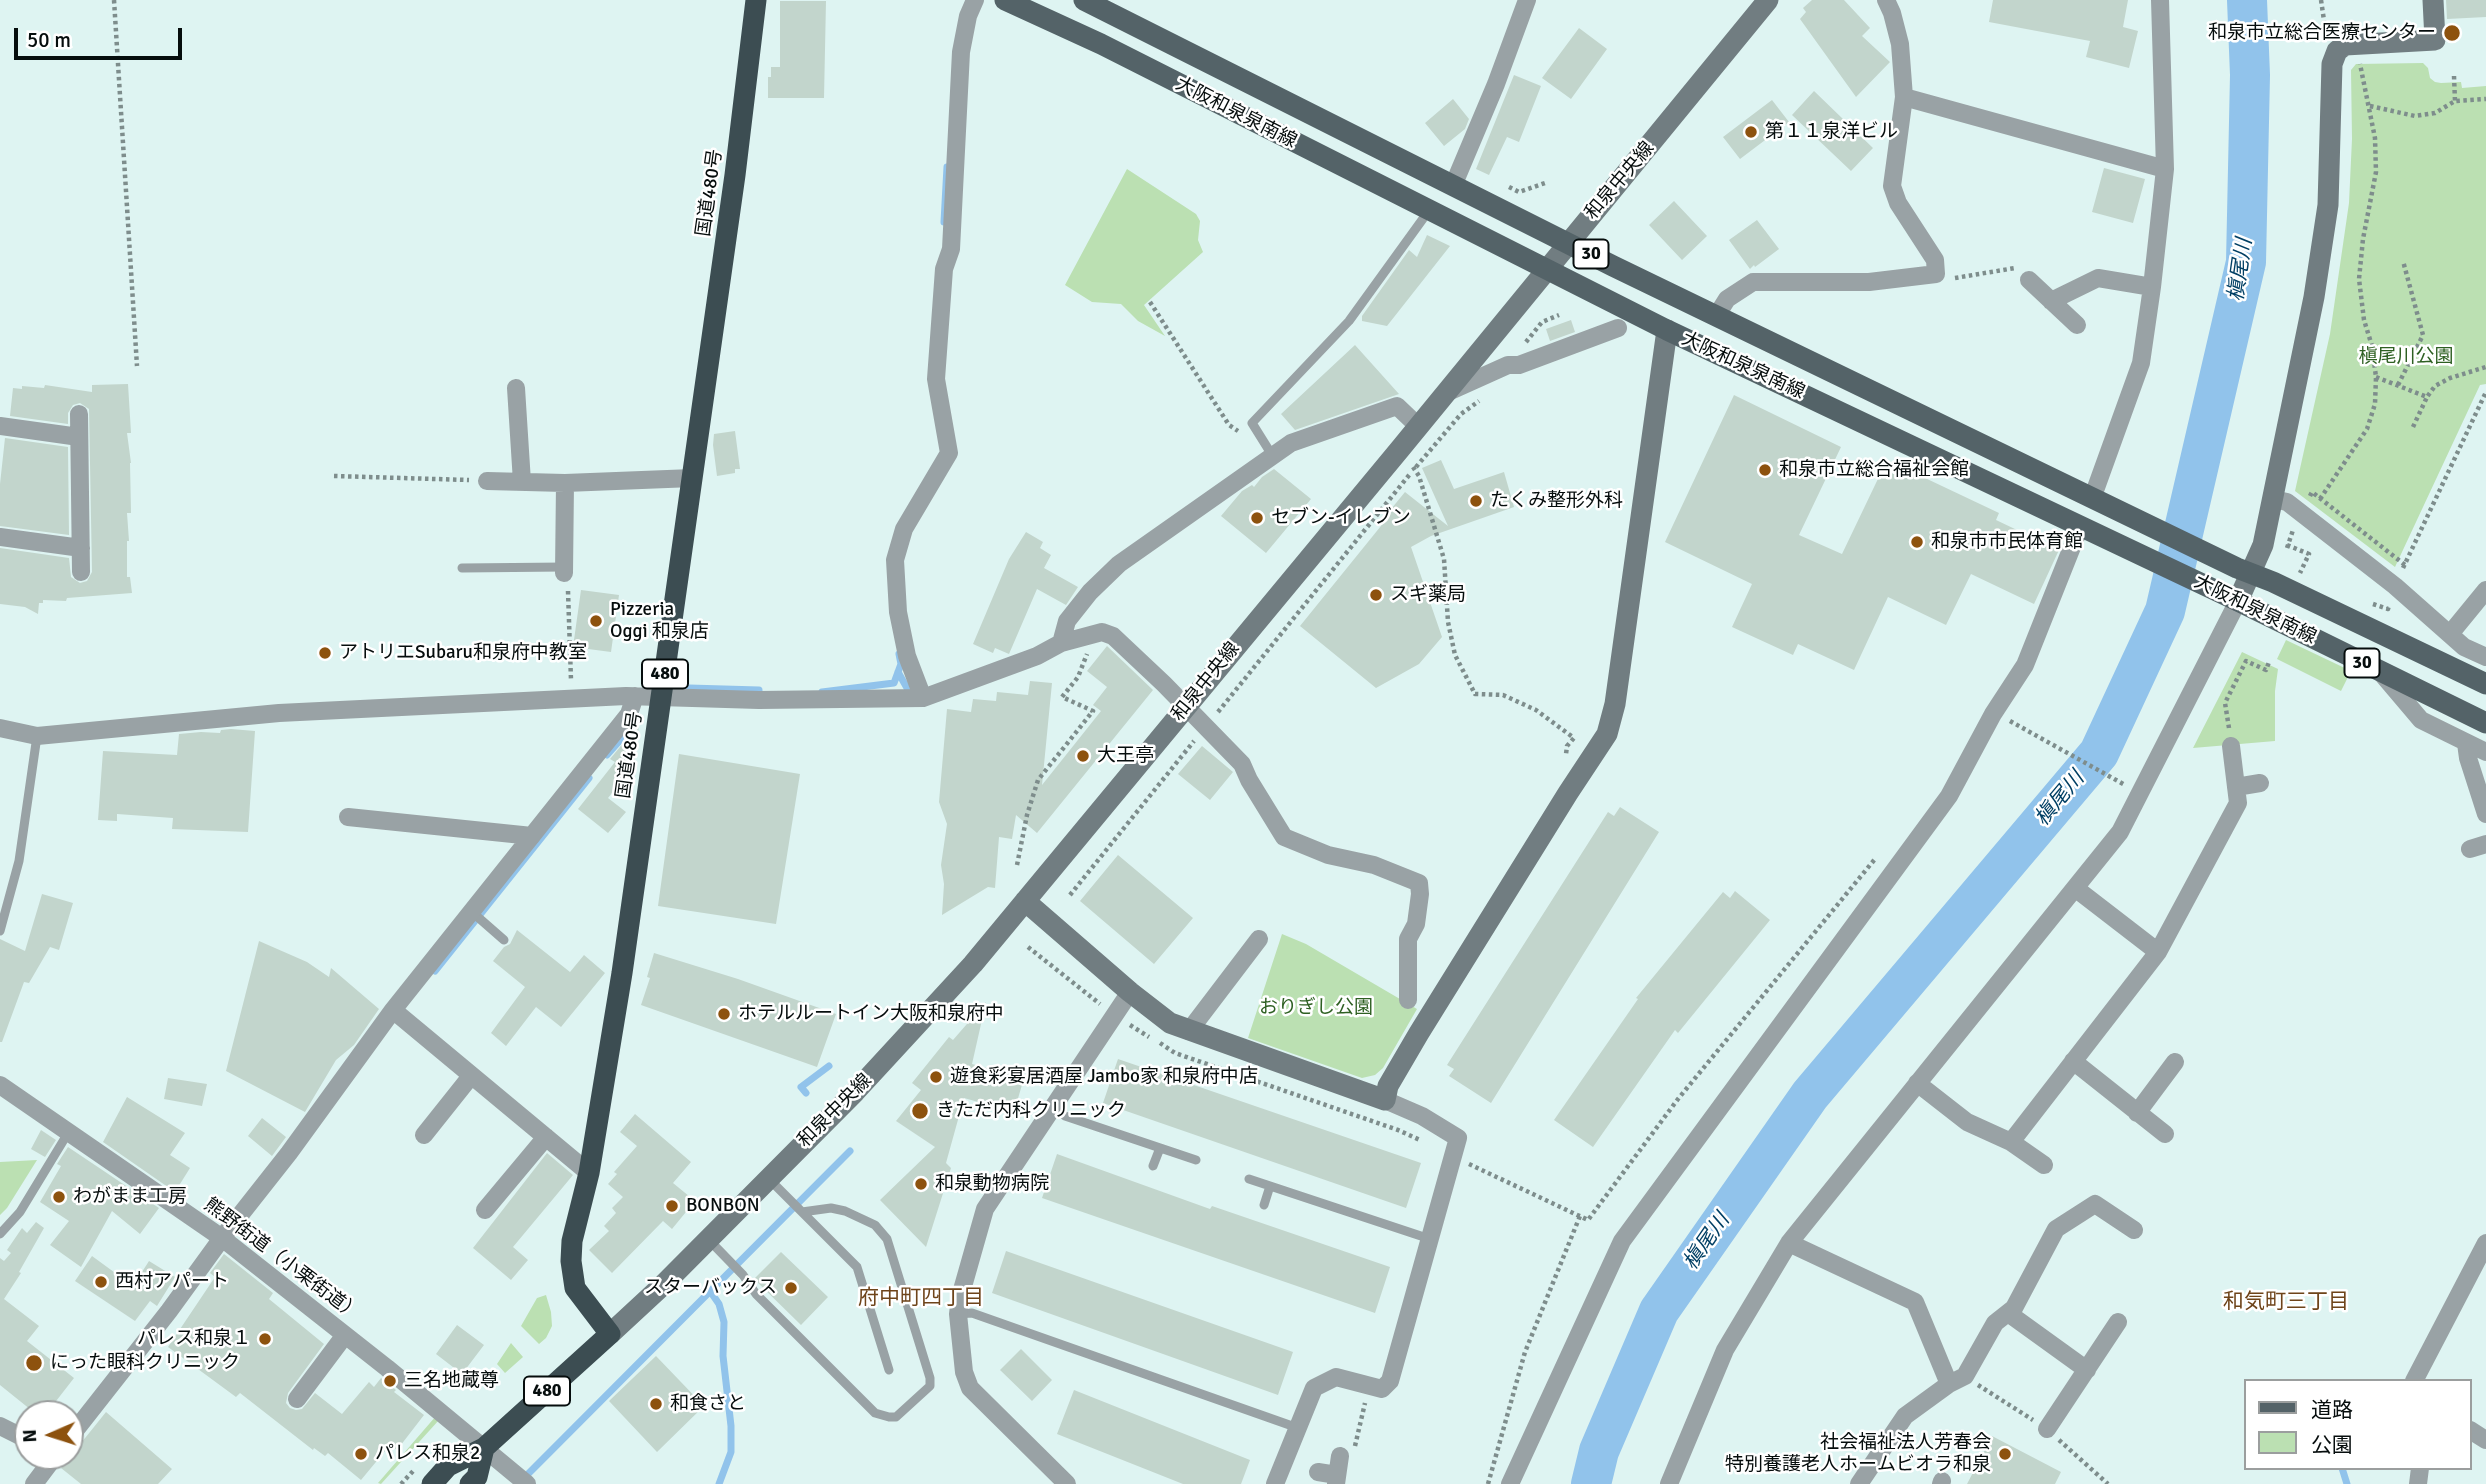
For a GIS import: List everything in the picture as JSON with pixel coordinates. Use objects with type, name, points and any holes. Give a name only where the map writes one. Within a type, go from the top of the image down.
[{"type":"highway","name":"国道480号","points":[[610,1334],[575,1288],[571,1261],[572,1241],[589,1173],[622,973],[735,175],[756,0]]},
{"type":"highway","name":"480","points":[[432,1484],[447,1466],[484,1448],[610,1334]]},
{"type":"highway","name":"480","points":[[470,1484],[477,1476],[484,1448]]},
{"type":"main road","name":"大阪和泉泉南線","points":[[1005,0],[1101,44],[1310,152],[1430,209],[1667,330],[2486,723]]},
{"type":"main road","name":"大阪和泉泉南線","points":[[1084,0],[1569,243],[2244,570],[2486,684]]},
{"type":"street","points":[[923,698],[907,656],[900,623],[895,559],[904,529],[948,453],[936,379],[944,269],[951,249],[961,52],[968,16],[975,0]]},
{"type":"street","points":[[1453,186],[1496,84],[1527,0]]},
{"type":"street","name":"和泉中央線","points":[[610,1334],[664,1284],[873,1072],[973,964],[1768,0]]},
{"type":"street","points":[[1717,314],[1727,299],[1753,282],[1869,282],[1936,274],[1935,260],[1898,203],[1892,186],[1903,97],[1900,44],[1886,0]]},
{"type":"street","points":[[2097,498],[2141,363],[2152,286],[2165,169],[2160,0]]},
{"type":"street","points":[[1669,1484],[1725,1350],[1789,1243],[2120,832],[2244,570],[2263,545],[2315,297],[2328,205],[2332,64],[2337,51],[2345,45],[2435,40],[2433,0]]},
{"type":"street","points":[[1903,97],[2165,169]]},
{"type":"street","points":[[2051,301],[2098,278],[2152,286]]},
{"type":"street","points":[[2029,280],[2077,325]]},
{"type":"street","points":[[1445,393],[1508,365],[1519,365],[1618,328]]},
{"type":"street","points":[[1385,1100],[1388,1086],[1419,1033],[1607,734],[1615,704],[1667,330]]},
{"type":"street","points":[[516,388],[522,482]]},
{"type":"street","points":[[1061,643],[1066,621],[1090,592],[1119,564],[1291,443],[1397,406],[1418,426]]},
{"type":"street","points":[[79,414],[81,572]]},
{"type":"street","points":[[0,426],[79,437]]},
{"type":"street","points":[[487,481],[565,483],[693,478]]},
{"type":"street","points":[[564,570],[565,483]]},
{"type":"street","points":[[2273,499],[2287,502],[2419,605],[2464,647],[2486,657]]},
{"type":"street","points":[[1510,1484],[1622,1241],[1949,796],[2025,665],[2084,528]]},
{"type":"street","points":[[0,537],[81,548]]},
{"type":"street","points":[[2450,634],[2486,590]]},
{"type":"street","points":[[0,728],[37,736],[279,713],[572,698],[923,698],[1037,656],[1061,643],[1102,632],[1113,636],[1242,764],[1284,837],[1328,855],[1374,865],[1419,883],[1416,924],[1409,939],[1408,1000]]},
{"type":"street","points":[[2381,672],[2421,720],[2486,752]]},
{"type":"street","points":[[84,1419],[289,1153],[393,1010],[476,916],[532,836],[629,714],[635,696]]},
{"type":"street","points":[[2466,743],[2468,758],[2486,814]]},
{"type":"street","points":[[2011,1142],[2158,952],[2238,803],[2231,746]]},
{"type":"street","points":[[2236,787],[2260,783]]},
{"type":"street","points":[[348,817],[532,836]]},
{"type":"street","points":[[2076,888],[2158,952]]},
{"type":"street","points":[[1025,901],[1170,1023],[1385,1100],[1422,1116],[1458,1138],[1390,1381],[1382,1389],[1336,1377],[1314,1388],[1275,1484]]},
{"type":"street","points":[[1189,1031],[1259,939]]},
{"type":"street","points":[[1067,1484],[970,1388],[964,1372],[958,1314],[960,1297],[985,1209],[1130,992]]},
{"type":"street","points":[[393,1010],[589,1173]]},
{"type":"street","points":[[2073,1061],[2165,1135]]},
{"type":"street","points":[[2137,1113],[2175,1062]]},
{"type":"street","points":[[424,1135],[471,1076]]},
{"type":"street","points":[[1917,1083],[1967,1122],[2011,1142],[2044,1165]]},
{"type":"street","name":"熊野街道（小栗街道）","points":[[0,1085],[222,1238],[527,1484]]},
{"type":"street","points":[[485,1210],[546,1137]]},
{"type":"street","points":[[1859,1484],[1905,1416],[1957,1380],[1995,1323],[2014,1308],[2056,1229],[2095,1204],[2134,1230]]},
{"type":"street","points":[[1789,1243],[1915,1302],[1957,1380]]},
{"type":"street","points":[[2415,1379],[2486,1243]]},
{"type":"street","points":[[2008,1313],[2087,1370]]},
{"type":"street","points":[[2047,1429],[2118,1322]]},
{"type":"street","points":[[298,1399],[345,1335]]},
{"type":"street","points":[[1318,1472],[1336,1480],[1340,1456]]},
{"type":"street","points":[[33,1484],[44,1470]]},
{"type":"lane","points":[[1272,455],[1252,423],[1349,321],[1430,209]]},
{"type":"lane","points":[[463,568],[564,570]]},
{"type":"lane","points":[[0,931],[19,862],[37,736]]},
{"type":"lane","points":[[476,916],[504,940]]},
{"type":"lane","points":[[1053,1107],[1065,1116],[1196,1160]]},
{"type":"lane","points":[[0,1234],[20,1212],[68,1133]]},
{"type":"lane","points":[[1153,1166],[1160,1148]]},
{"type":"lane","points":[[768,1178],[857,1267],[889,1370]]},
{"type":"lane","points":[[1249,1180],[1430,1240]]},
{"type":"lane","points":[[1264,1205],[1270,1186]]},
{"type":"lane","points":[[707,1239],[734,1266],[756,1294],[875,1413],[896,1416],[930,1386],[930,1378],[887,1239],[875,1225],[845,1210],[797,1208]]},
{"type":"lane","points":[[958,1314],[972,1313],[1298,1428]]},
{"type":"path","points":[[114,0],[137,366]]},
{"type":"path","points":[[2321,0],[2325,32],[2337,51]]},
{"type":"path","points":[[2320,499],[2367,429],[2375,404],[2376,377],[2359,279],[2363,239],[2376,172],[2375,138],[2359,60]]},
{"type":"path","points":[[2454,76],[2455,101]]},
{"type":"path","points":[[2370,106],[2415,116],[2435,113],[2455,101],[2485,101]]},
{"type":"path","points":[[2398,385],[2423,335],[2403,261]]},
{"type":"path","points":[[1936,274],[1952,278],[2015,268],[2029,280]]},
{"type":"path","points":[[1150,302],[1229,425],[1239,432],[1259,434]]},
{"type":"path","points":[[1508,365],[1542,322],[1559,315]]},
{"type":"path","points":[[2413,427],[2435,386],[2450,378],[2486,367]]},
{"type":"path","points":[[2376,377],[2427,397]]},
{"type":"path","points":[[2395,586],[2486,392]]},
{"type":"path","points":[[1070,895],[1415,469],[1461,414],[1485,394]]},
{"type":"path","points":[[1400,449],[1419,476],[1444,559],[1448,622],[1455,655],[1469,684],[1475,694],[1503,695],[1536,710],[1574,738],[1567,746],[1566,757]]},
{"type":"path","points":[[334,476],[487,481]]},
{"type":"path","points":[[2309,498],[2312,492],[2405,565]]},
{"type":"path","points":[[2285,554],[2294,529]]},
{"type":"path","points":[[2287,545],[2309,554],[2299,576]]},
{"type":"path","points":[[564,570],[568,578],[572,698]]},
{"type":"path","points":[[1017,865],[1027,815],[1038,780],[1093,711],[1062,697],[1078,677],[1086,659],[1088,651],[1082,637]]},
{"type":"path","points":[[2231,746],[2225,703],[2246,660],[2266,670],[2269,662]]},
{"type":"path","points":[[1996,715],[2133,789]]},
{"type":"path","points":[[1027,947],[1114,1015],[1175,1053],[1398,1130],[1588,1220],[1678,1099],[1876,858]]},
{"type":"path","points":[[1488,1484],[1525,1352],[1580,1216]]},
{"type":"path","points":[[1957,1380],[2047,1429],[2108,1484]]},
{"type":"path","points":[[1340,1456],[1353,1458],[1369,1385]]},
{"type":"green space","name":"槇尾川公園","points":[[2423,63],[2435,82],[2461,82],[2462,88],[2486,86],[2486,384],[2480,385],[2395,567],[2295,491],[2330,334],[2349,203],[2351,70],[2356,64]]},
{"type":"green space","points":[[1127,169],[1196,214],[1200,221],[1198,240],[1203,252],[1144,305],[1165,336],[1138,321],[1121,304],[1092,302],[1065,285]]},
{"type":"green space","points":[[2286,640],[2351,671],[2341,691],[2277,659]]},
{"type":"green space","points":[[2242,652],[2278,669],[2275,741],[2193,748]]},
{"type":"green space","name":"おりぎし公園","points":[[1282,934],[1306,944],[1417,1009],[1383,1068],[1375,1075],[1362,1078],[1248,1038]]},
{"type":"green space","points":[[37,1160],[7,1208],[0,1215],[0,1162]]},
{"type":"green space","points":[[546,1295],[552,1326],[546,1338],[539,1344],[521,1326],[537,1298]]},
{"type":"green space","points":[[511,1343],[523,1357],[505,1373],[497,1364]]},
{"type":"green space","points":[[436,1416],[439,1420],[381,1484],[378,1483]]},
{"type":"building","points":[[1812,0],[1844,0],[1870,28],[1862,36],[1890,62],[1856,97],[1800,19],[1806,12],[1803,8]]},
{"type":"building","points":[[1993,0],[2128,0],[2123,27],[2138,31],[2129,68],[2086,57],[2090,41],[1989,22]]},
{"type":"building","name":"和泉市立総合医療センター","points":[[2446,0],[2486,0],[2486,17],[2447,19]]},
{"type":"building","points":[[780,1],[826,1],[824,98],[768,98],[771,67],[780,67]]},
{"type":"building","points":[[1579,28],[1607,49],[1571,99],[1542,78]]},
{"type":"building","points":[[1514,75],[1541,86],[1519,142],[1507,137],[1489,175],[1476,169]]},
{"type":"building","points":[[1814,91],[1873,148],[1851,171],[1792,115]]},
{"type":"building","points":[[1453,99],[1469,119],[1465,129],[1444,146],[1425,123]]},
{"type":"building","name":"第１１泉洋ビル","points":[[1772,100],[1789,122],[1740,159],[1723,137]]},
{"type":"building","points":[[2104,168],[2145,179],[2133,223],[2092,212]]},
{"type":"building","points":[[1674,201],[1707,236],[1682,260],[1649,225]]},
{"type":"building","points":[[1757,220],[1779,249],[1750,269],[1729,240]]},
{"type":"building","points":[[1427,235],[1450,246],[1387,326],[1362,321],[1362,316],[1409,250],[1417,257]]},
{"type":"building","points":[[1571,320],[1575,332],[1550,341],[1546,329]]},
{"type":"building","points":[[1355,345],[1399,394],[1295,430],[1281,414]]},
{"type":"building","points":[[128,384],[131,433],[127,433],[131,463],[131,513],[127,513],[127,577],[130,577],[132,593],[67,598],[66,601],[43,600],[43,603],[39,603],[38,614],[25,607],[0,604],[0,548],[69,558],[71,577],[80,583],[87,581],[92,572],[89,409],[80,403],[73,405],[68,413],[68,424],[10,416],[13,388],[44,388],[45,385],[92,392],[92,385]]},
{"type":"building","points":[[1734,395],[1841,447],[1799,535],[1842,554],[1887,460],[1999,513],[1996,520],[2059,550],[2034,604],[1971,574],[1946,625],[1888,597],[1854,670],[1798,644],[1793,655],[1732,627],[1752,584],[1665,542]]},
{"type":"building","points":[[735,431],[740,469],[735,469],[735,473],[717,476],[714,434]]},
{"type":"building","points":[[5,438],[68,447],[69,535],[0,526],[0,484]]},
{"type":"building","name":"スギ薬局","points":[[1441,460],[1454,489],[1504,472],[1514,507],[1431,536],[1411,547],[1442,637],[1419,664],[1376,688],[1300,626],[1389,516],[1387,514],[1405,492],[1448,526],[1422,468]]},
{"type":"building","name":"セブン-イレブン","points":[[1274,469],[1311,499],[1266,553],[1221,516],[1242,491],[1252,485],[1254,487]]},
{"type":"building","points":[[1026,532],[1043,542],[1040,548],[1051,555],[1044,568],[1078,587],[1066,605],[1037,589],[1009,654],[995,648],[993,653],[973,644],[1009,559]]},
{"type":"building","name":"Pizzeria Oggi 和泉店","points":[[581,590],[619,595],[611,652],[573,647]]},
{"type":"building","points":[[1107,646],[1153,690],[1037,833],[1016,815],[1012,839],[999,837],[995,888],[988,887],[942,915],[944,884],[941,865],[947,824],[939,802],[947,709],[971,712],[973,699],[996,701],[997,692],[1028,695],[1030,681],[1052,683],[1042,785],[1101,711],[1093,705],[1107,687],[1087,671]]},
{"type":"building","points":[[639,724],[633,777],[628,773],[608,798],[626,812],[608,833],[578,809],[615,762],[610,759]]},
{"type":"building","points":[[221,730],[255,731],[248,832],[172,829],[173,818],[117,814],[117,821],[98,820],[103,751],[177,755],[179,734],[220,733]]},
{"type":"building","points":[[1202,746],[1233,772],[1210,800],[1178,774]]},
{"type":"building","points":[[679,754],[800,774],[776,924],[658,906]]},
{"type":"building","points":[[1620,807],[1659,832],[1491,1103],[1449,1076],[1454,1069],[1447,1065],[1608,812],[1614,816]]},
{"type":"building","points":[[1118,855],[1193,918],[1154,964],[1080,901]]},
{"type":"building","points":[[1735,891],[1770,920],[1678,1033],[1675,1030],[1593,1147],[1554,1120],[1638,999],[1636,998],[1723,892],[1730,898]]},
{"type":"building","points":[[42,894],[73,903],[59,950],[50,947],[29,983],[24,982],[0,1042],[0,939],[25,951]]},
{"type":"building","points":[[517,930],[570,972],[584,955],[605,973],[561,1027],[536,1007],[506,1046],[491,1033],[525,987],[493,961],[504,947],[510,944]]},
{"type":"building","points":[[259,941],[307,962],[329,977],[331,968],[379,1009],[354,1045],[336,1060],[305,1112],[226,1071]]},
{"type":"building","points":[[654,953],[836,1014],[817,1067],[641,1005],[650,978],[647,977]]},
{"type":"building","points":[[986,1002],[972,1064],[1024,1078],[1014,1112],[964,1098],[946,1163],[951,1168],[926,1247],[880,1200],[935,1147],[896,1121],[921,1090],[912,1083],[949,1037],[953,1040]]},
{"type":"building","points":[[1118,1059],[1421,1163],[1406,1208],[1103,1103]]},
{"type":"building","points":[[168,1078],[207,1084],[202,1106],[164,1099]]},
{"type":"building","points":[[127,1097],[185,1133],[170,1155],[190,1168],[175,1192],[103,1142]]},
{"type":"building","points":[[635,1114],[691,1162],[673,1183],[695,1201],[672,1229],[663,1221],[612,1273],[589,1250],[609,1231],[604,1226],[616,1213],[612,1208],[623,1197],[608,1184],[617,1174],[614,1172],[637,1146],[620,1132]]},
{"type":"building","points":[[262,1118],[286,1137],[272,1156],[248,1136]]},
{"type":"building","points":[[41,1130],[56,1140],[45,1157],[31,1149]]},
{"type":"building","points":[[68,1147],[159,1208],[140,1234],[112,1211],[81,1267],[50,1245],[69,1221],[40,1202],[61,1166],[57,1164]]},
{"type":"building","points":[[547,1153],[573,1175],[513,1247],[528,1260],[511,1280],[473,1248]]},
{"type":"building","points":[[1057,1154],[1210,1209],[1212,1206],[1390,1267],[1375,1313],[1042,1198]]},
{"type":"building","points":[[36,1222],[44,1228],[4,1299],[39,1326],[27,1341],[74,1378],[57,1400],[19,1400],[0,1385],[0,1258],[4,1261],[11,1253],[7,1250],[22,1228],[27,1233]]},
{"type":"building","points":[[1006,1251],[1293,1352],[1278,1395],[992,1293]]},
{"type":"building","name":"スターバックス","points":[[781,1252],[828,1297],[801,1325],[754,1279]]},
{"type":"building","points":[[224,1254],[273,1293],[269,1299],[324,1344],[288,1393],[286,1403],[290,1408],[302,1409],[315,1393],[342,1414],[369,1382],[374,1387],[381,1378],[396,1390],[394,1392],[424,1415],[397,1450],[390,1445],[361,1480],[328,1453],[325,1456],[314,1448],[313,1450],[240,1393],[236,1397],[168,1347],[215,1277],[210,1273]]},
{"type":"building","points":[[92,1256],[133,1286],[149,1261],[175,1277],[157,1306],[150,1301],[135,1321],[75,1281]]},
{"type":"building","points":[[457,1325],[484,1345],[462,1374],[436,1354]]},
{"type":"building","points":[[1021,1349],[1052,1380],[1032,1401],[1000,1370]]},
{"type":"building","name":"和食さと","points":[[656,1356],[704,1406],[657,1452],[609,1401]]},
{"type":"building","points":[[1074,1390],[1250,1460],[1241,1484],[1183,1484],[1057,1434]]},
{"type":"building","points":[[106,1412],[172,1469],[158,1484],[81,1484],[64,1470],[84,1470],[84,1439]]},
{"type":"building","name":"社会福祉法人芳春会 特別養護老人ホームビオラ和泉","points":[[1992,1436],[2061,1472],[2055,1484],[1967,1484]]},
{"type":"waterway","name":"槇尾川","points":[[1591,1484],[1599,1451],[1659,1311],[1810,1095],[2099,753],[2165,611],[2246,262],[2250,75],[2247,0]]},
{"type":"waterway","points":[[944,222],[947,167]]},
{"type":"waterway","points":[[822,692],[894,683],[901,664],[899,654]]},
{"type":"waterway","points":[[898,672],[907,688]]},
{"type":"waterway","points":[[689,688],[759,690],[761,696]]},
{"type":"waterway","points":[[607,755],[632,727]]},
{"type":"waterway","points":[[435,971],[589,778]]},
{"type":"waterway","points":[[806,1093],[801,1087],[829,1066]]},
{"type":"waterway","points":[[528,1474],[850,1151]]},
{"type":"waterway","points":[[710,1291],[719,1304],[724,1322],[723,1356],[731,1426],[731,1452],[719,1484]]},
{"type":"waterway","points":[[2343,1470],[2347,1484]]},
{"type":"place","name":"和泉市立総合医療センター","points":[[2452,33]]},
{"type":"place","name":"第１１泉洋ビル","points":[[1751,132]]},
{"type":"place","name":"和泉市立総合福祉会館","points":[[1765,470]]},
{"type":"place","name":"たくみ整形外科","points":[[1476,501]]},
{"type":"place","name":"セブン-イレブン","points":[[1257,518]]},
{"type":"place","name":"和泉市市民体育館","points":[[1917,542]]},
{"type":"place","name":"スギ薬局","points":[[1376,595]]},
{"type":"place","name":"Pizzeria Oggi 和泉店","points":[[596,621]]},
{"type":"place","name":"アトリエSubaru和泉府中教室","points":[[325,653]]},
{"type":"place","name":"大王亭","points":[[1083,756]]},
{"type":"place","name":"ホテルルートイン大阪和泉府中","points":[[724,1014]]},
{"type":"place","name":"遊食彩宴居酒屋 Jambo家 和泉府中店","points":[[936,1077]]},
{"type":"place","name":"きただ内科クリニック","points":[[920,1111]]},
{"type":"place","name":"和泉動物病院","points":[[921,1184]]},
{"type":"place","name":"わがまま工房","points":[[59,1197]]},
{"type":"place","name":"BONBON","points":[[672,1206]]},
{"type":"place","name":"西村アパート","points":[[101,1282]]},
{"type":"place","name":"スターバックス","points":[[791,1288]]},
{"type":"place","name":"パレス和泉１","points":[[265,1339]]},
{"type":"place","name":"にった眼科クリニック","points":[[34,1363]]},
{"type":"place","name":"三名地蔵尊","points":[[390,1381]]},
{"type":"place","name":"和食さと","points":[[656,1404]]},
{"type":"place","name":"パレス和泉2","points":[[361,1454]]},
{"type":"place","name":"社会福祉法人芳春会 特別養護老人ホームビオラ和泉","points":[[2005,1454]]},
{"type":"district","name":"府中町四丁目","points":[[921,1298]]},
{"type":"district","name":"和気町三丁目","points":[[2286,1302]]}]
